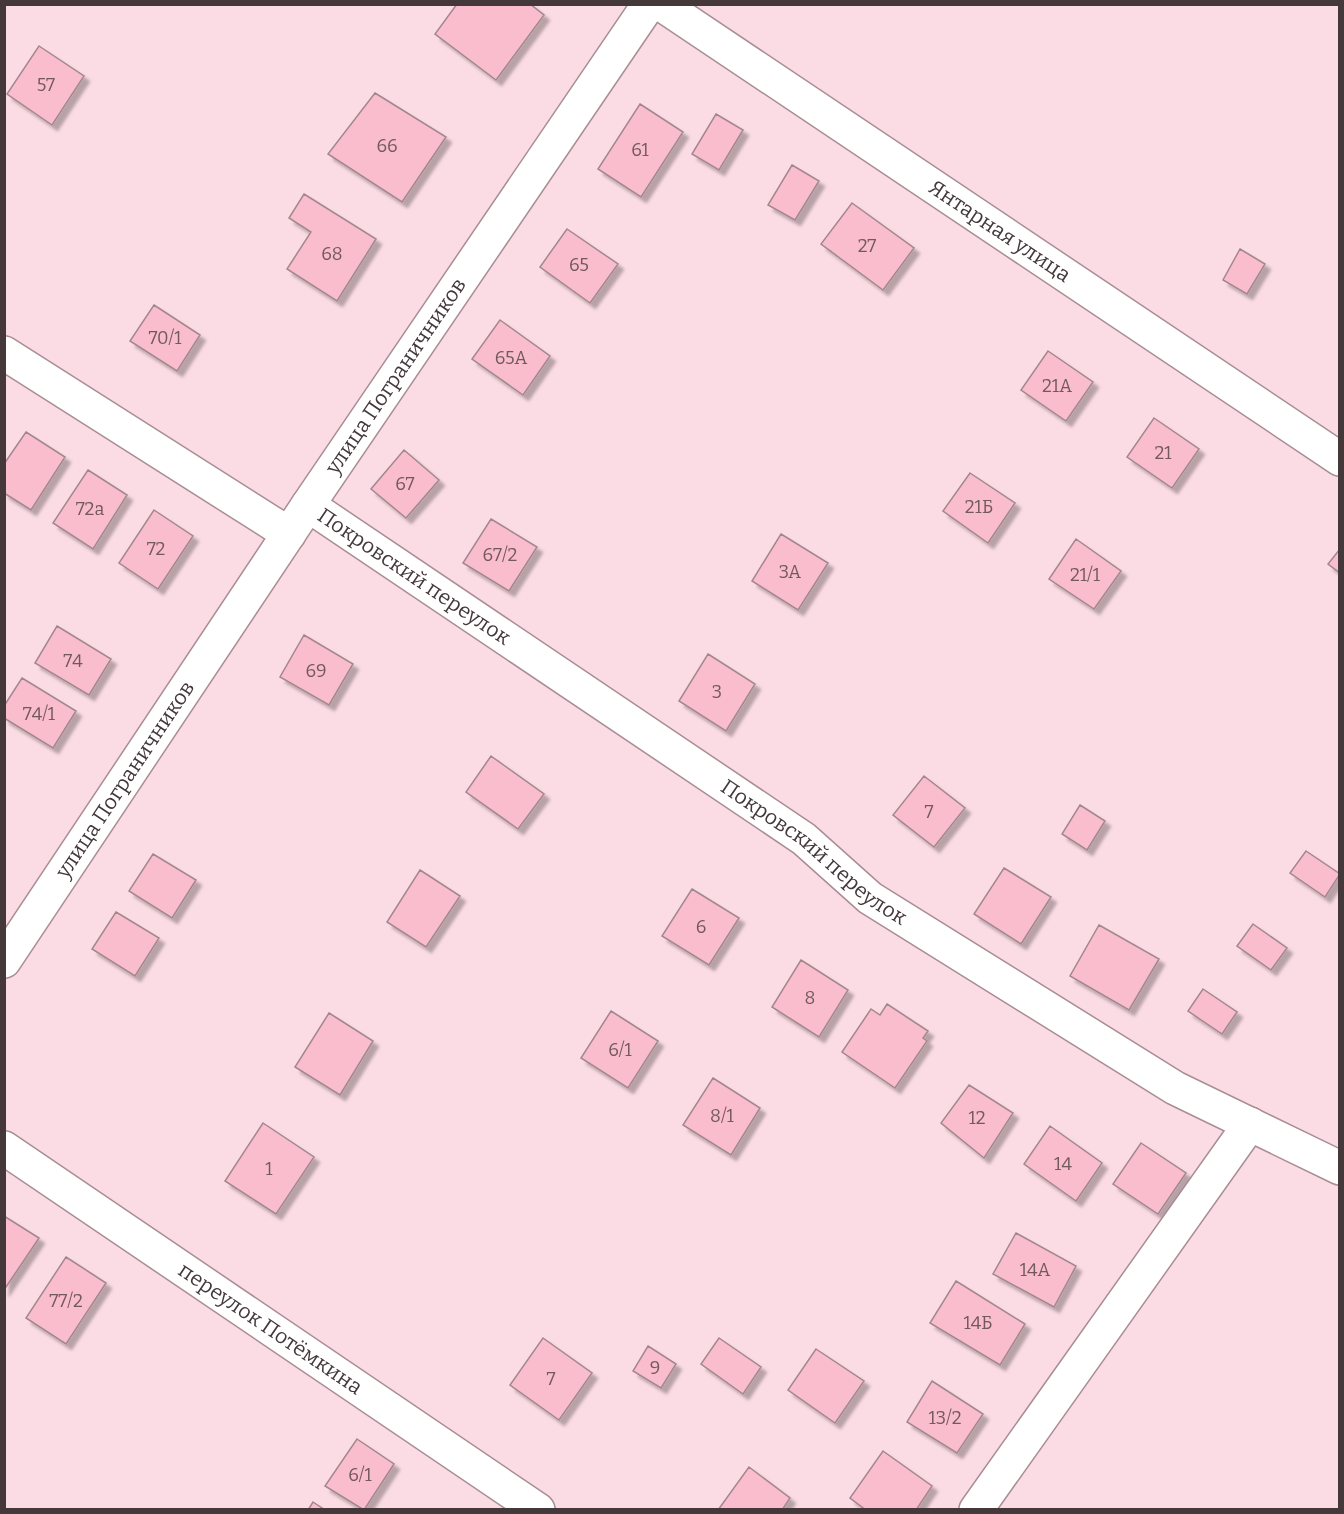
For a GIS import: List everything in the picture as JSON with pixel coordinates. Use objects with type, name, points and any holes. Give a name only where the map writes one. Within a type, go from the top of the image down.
[{"type":"street","name":"улица Пограничников","points":[[4,961],[308,505],[649,4]]},
{"type":"street","name":"Янтарная улица","points":[[661,4],[1340,459]]},
{"type":"street","points":[[4,353],[289,534]]},
{"type":"street","name":"Покровский переулок","points":[[308,505],[804,839],[870,898],[1175,1088],[1340,1168]]},
{"type":"street","points":[[976,1509],[1250,1124]]},
{"type":"street","name":"переулок Потёмкина","points":[[4,1148],[538,1509]]},
{"type":"building","points":[[457,4],[530,4],[544,15],[496,80],[435,34]]},
{"type":"building","points":[[39,46],[84,76],[52,125],[7,94]]},
{"type":"building","points":[[375,93],[446,137],[402,202],[328,154]]},
{"type":"building","points":[[640,104],[683,132],[641,197],[598,169]]},
{"type":"building","points":[[716,114],[743,130],[719,170],[692,154]]},
{"type":"building","points":[[792,165],[819,181],[795,220],[768,205]]},
{"type":"building","points":[[304,194],[376,239],[337,301],[287,269],[311,232],[289,218]]},
{"type":"building","points":[[852,203],[914,248],[883,290],[821,244]]},
{"type":"building","points":[[567,229],[618,264],[590,303],[540,267]]},
{"type":"building","points":[[1240,249],[1265,264],[1247,294],[1223,280]]},
{"type":"building","points":[[154,305],[200,335],[177,371],[130,341]]},
{"type":"building","points":[[500,320],[550,356],[523,395],[472,359]]},
{"type":"building","points":[[1048,351],[1093,382],[1066,421],[1021,390]]},
{"type":"building","points":[[1154,418],[1199,449],[1172,488],[1127,457]]},
{"type":"building","points":[[26,432],[65,457],[31,510],[4,493],[4,464]]},
{"type":"building","points":[[404,450],[439,480],[406,518],[371,489]]},
{"type":"building","points":[[88,470],[127,495],[93,549],[53,523]]},
{"type":"building","points":[[970,473],[1015,503],[988,543],[943,511]]},
{"type":"building","points":[[154,510],[193,536],[158,589],[119,563]]},
{"type":"building","points":[[491,519],[537,547],[509,591],[463,563]]},
{"type":"building","points":[[781,534],[828,563],[798,610],[752,581]]},
{"type":"building","points":[[1076,539],[1121,571],[1094,609],[1049,579]]},
{"type":"building","points":[[1340,549],[1340,573],[1328,564]]},
{"type":"building","points":[[57,626],[111,659],[89,695],[35,663]]},
{"type":"building","points":[[304,635],[353,664],[329,705],[280,677]]},
{"type":"building","points":[[708,654],[755,684],[726,731],[679,701]]},
{"type":"building","points":[[22,678],[76,711],[53,748],[4,718],[4,706]]},
{"type":"building","points":[[491,756],[544,794],[518,829],[466,792]]},
{"type":"building","points":[[924,776],[965,808],[934,847],[893,815]]},
{"type":"building","points":[[1080,805],[1105,821],[1087,850],[1062,834]]},
{"type":"building","points":[[1306,851],[1340,874],[1325,897],[1290,873]]},
{"type":"building","points":[[153,854],[196,880],[172,918],[129,891]]},
{"type":"building","points":[[1004,868],[1051,897],[1021,944],[974,914]]},
{"type":"building","points":[[420,870],[460,896],[426,947],[387,922]]},
{"type":"building","points":[[692,889],[739,918],[709,965],[662,936]]},
{"type":"building","points":[[116,912],[159,938],[135,976],[92,949]]},
{"type":"building","points":[[1253,924],[1287,948],[1271,970],[1237,946]]},
{"type":"building","points":[[1099,925],[1159,959],[1129,1010],[1070,976]]},
{"type":"building","points":[[801,960],[848,990],[819,1037],[772,1007]]},
{"type":"building","points":[[1203,989],[1237,1012],[1222,1034],[1188,1011]]},
{"type":"building","points":[[887,1004],[928,1031],[923,1038],[927,1041],[895,1088],[842,1052],[871,1009],[880,1015]]},
{"type":"building","points":[[611,1011],[658,1041],[628,1088],[581,1058]]},
{"type":"building","points":[[329,1013],[373,1041],[340,1095],[295,1067]]},
{"type":"building","points":[[713,1078],[760,1108],[731,1155],[683,1125]]},
{"type":"building","points":[[969,1085],[1013,1113],[984,1158],[941,1123]]},
{"type":"building","points":[[263,1123],[314,1157],[276,1214],[225,1181]]},
{"type":"building","points":[[1050,1126],[1102,1163],[1076,1201],[1024,1164]]},
{"type":"building","points":[[1141,1143],[1186,1173],[1158,1214],[1113,1184]]},
{"type":"building","points":[[4,1216],[39,1238],[4,1290]]},
{"type":"building","points":[[1016,1233],[1076,1266],[1054,1307],[993,1274]]},
{"type":"building","points":[[66,1257],[106,1283],[66,1344],[26,1318]]},
{"type":"building","points":[[956,1281],[1025,1324],[1000,1365],[930,1323]]},
{"type":"building","points":[[543,1338],[592,1373],[559,1420],[510,1385]]},
{"type":"building","points":[[719,1338],[761,1367],[743,1394],[701,1364]]},
{"type":"building","points":[[648,1346],[676,1364],[661,1388],[633,1371]]},
{"type":"building","points":[[816,1349],[864,1381],[835,1423],[788,1390]]},
{"type":"building","points":[[932,1381],[983,1414],[957,1453],[907,1422]]},
{"type":"building","points":[[357,1439],[394,1464],[364,1510],[325,1486]]},
{"type":"building","points":[[883,1451],[932,1486],[916,1510],[866,1510],[850,1498]]},
{"type":"building","points":[[749,1467],[790,1498],[782,1510],[718,1510]]},
{"type":"building","points":[[313,1502],[325,1510],[308,1510]]}]
